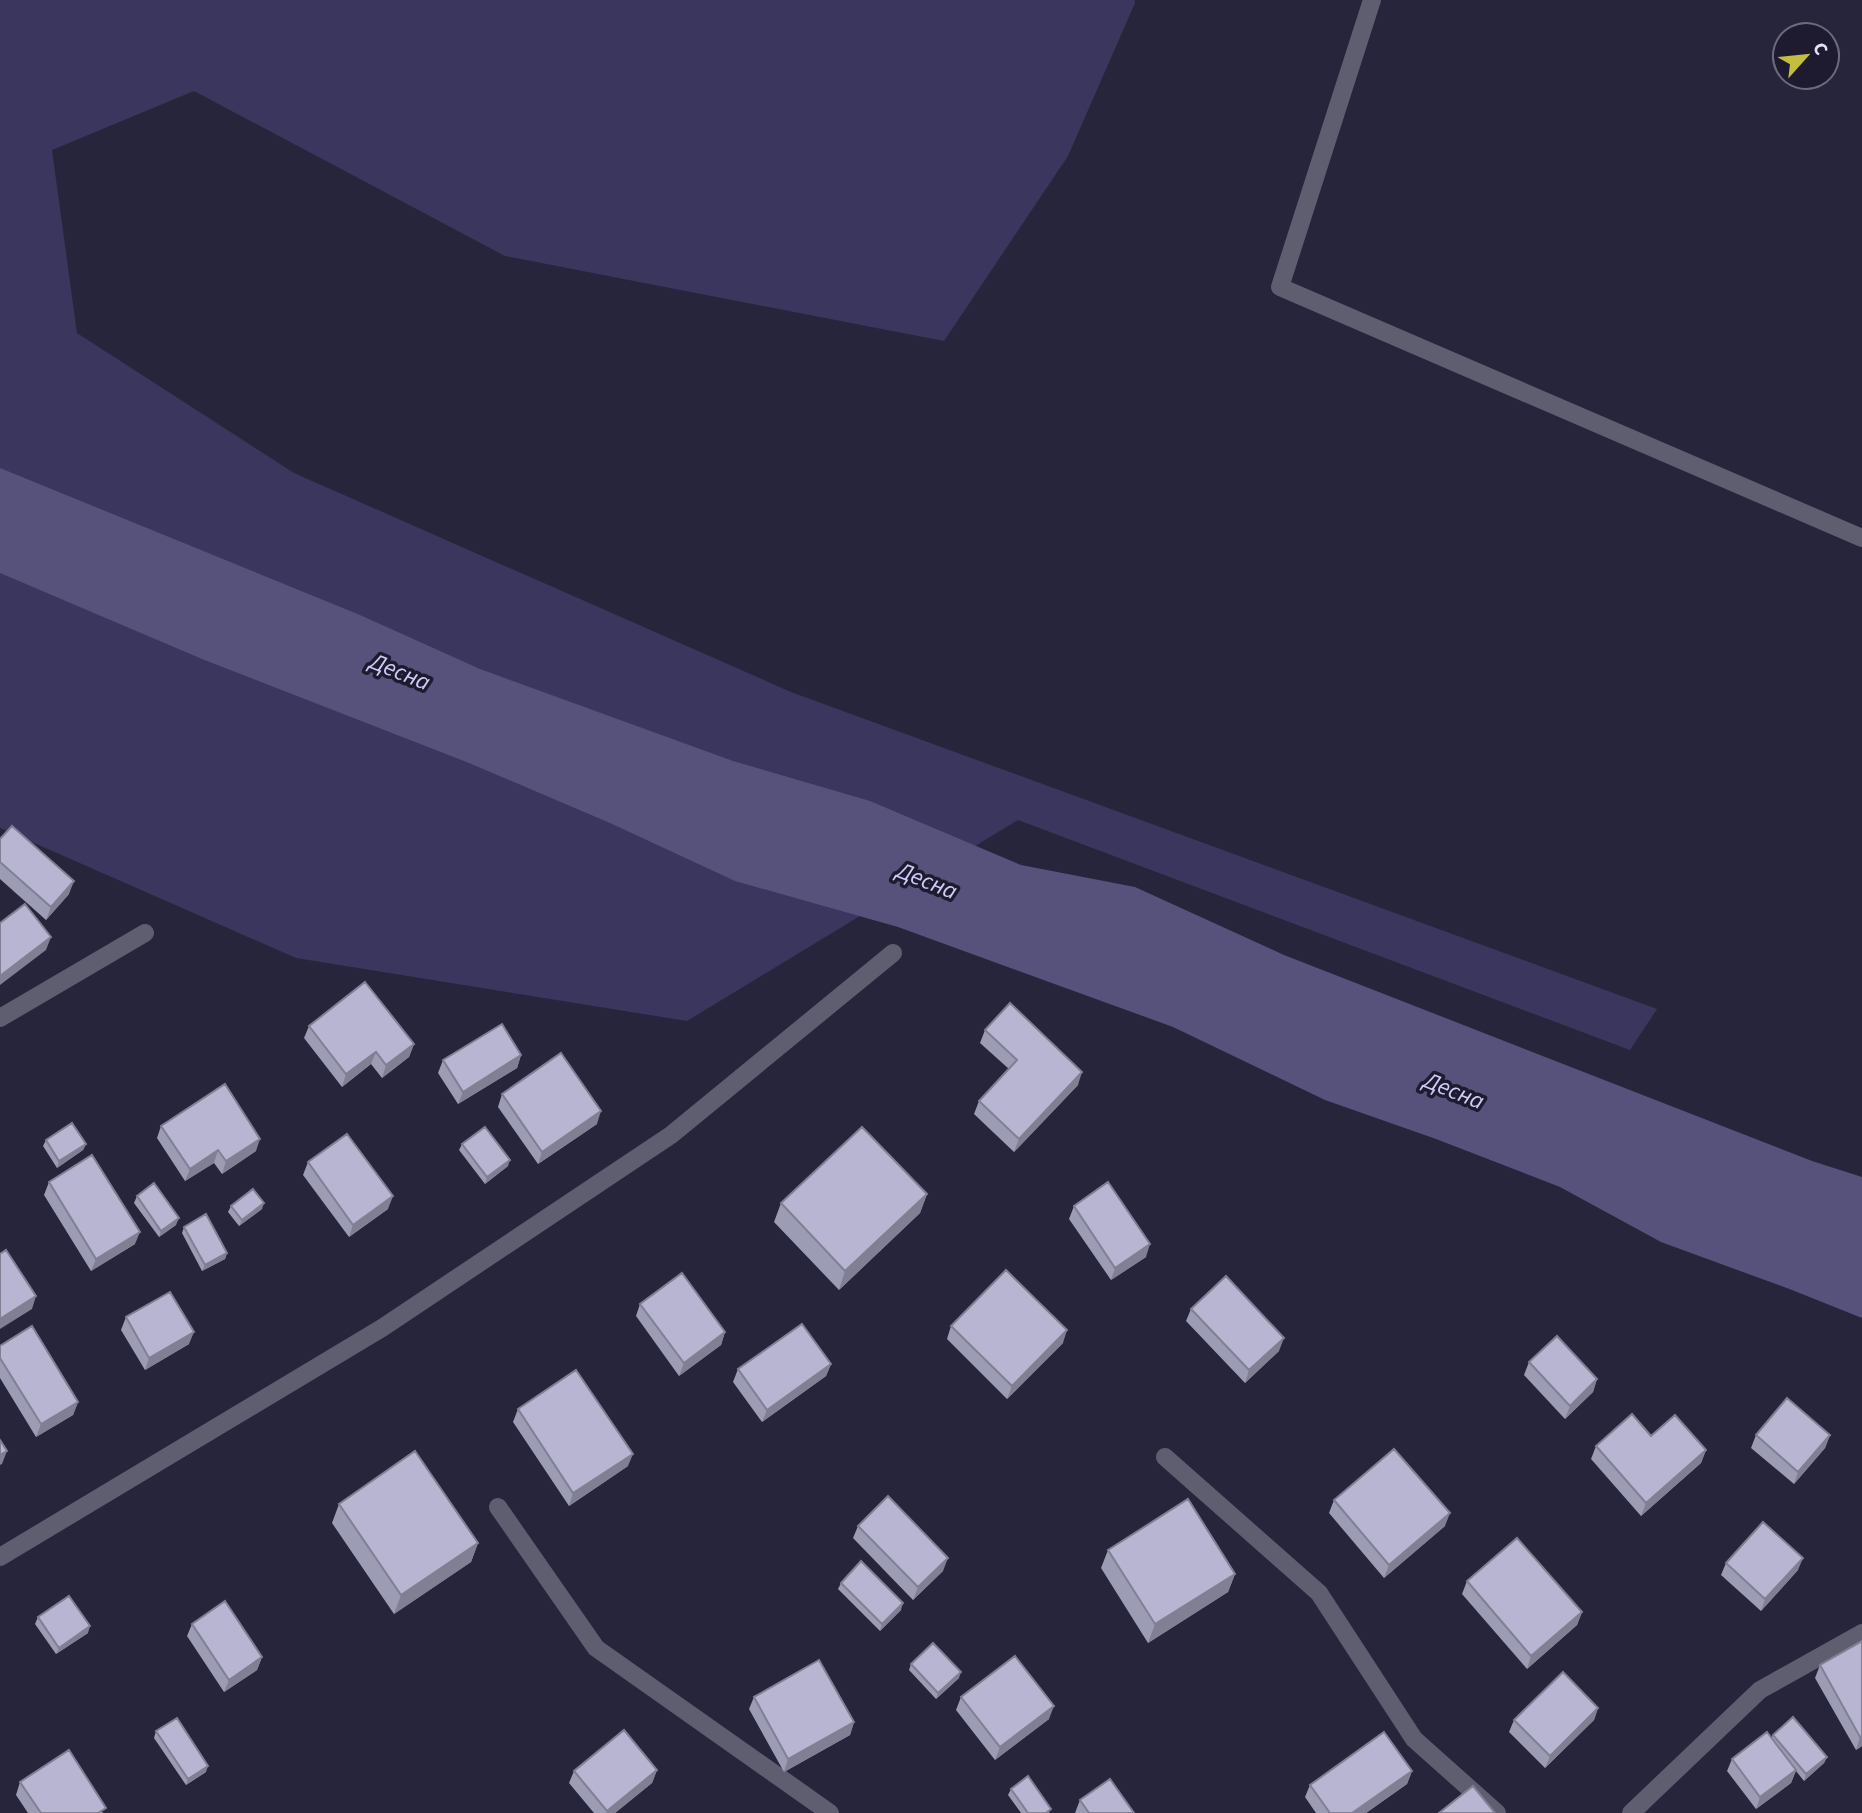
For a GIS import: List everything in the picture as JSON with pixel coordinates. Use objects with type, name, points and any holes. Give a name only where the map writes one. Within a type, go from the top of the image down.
[{"type":"lane","points":[[1372,0],[1280,287],[1862,538]]},
{"type":"lane","points":[[0,1018],[145,933]]},
{"type":"lane","points":[[0,1557],[382,1328],[671,1135],[893,953]]},
{"type":"lane","points":[[1165,1457],[1319,1593],[1414,1739],[1497,1813]]},
{"type":"lane","points":[[498,1507],[596,1648],[830,1813]]},
{"type":"lane","points":[[1631,1813],[1760,1690],[1862,1633]]},
{"type":"shaded area","points":[[0,0],[1135,0],[1068,156],[944,341],[505,256],[194,91],[52,150],[77,333],[294,473],[791,692],[1657,1009],[1630,1050],[1018,820],[687,1021],[296,958],[0,828]]},
{"type":"water","name":"Десна","points":[[0,468],[360,615],[480,669],[733,761],[870,801],[1021,865],[1135,887],[1284,955],[1812,1161],[1862,1177],[1862,1318],[1661,1242],[1560,1187],[1325,1100],[1173,1027],[898,927],[735,881],[610,823],[469,763],[202,659],[0,573]]},
{"type":"building","points":[[12,826],[74,881],[51,907],[0,862],[0,839]]},
{"type":"building","points":[[25,904],[51,937],[0,976],[0,923]]},
{"type":"building","points":[[365,982],[414,1044],[386,1065],[376,1052],[346,1074],[309,1026]]},
{"type":"building","points":[[1010,1003],[1082,1072],[1019,1139],[979,1101],[1017,1060],[985,1030]]},
{"type":"building","points":[[502,1024],[521,1055],[463,1092],[443,1060]]},
{"type":"building","points":[[561,1053],[601,1111],[542,1152],[502,1094]]},
{"type":"building","points":[[225,1084],[260,1139],[226,1161],[218,1150],[190,1169],[161,1126]]},
{"type":"building","points":[[72,1123],[86,1144],[59,1161],[46,1140]]},
{"type":"building","points":[[485,1127],[510,1160],[487,1177],[462,1144]]},
{"type":"building","points":[[862,1127],[927,1194],[845,1271],[781,1203]]},
{"type":"building","points":[[347,1134],[393,1196],[353,1225],[308,1162]]},
{"type":"building","points":[[92,1155],[140,1232],[96,1259],[49,1182]]},
{"type":"building","points":[[1108,1182],[1150,1244],[1115,1268],[1074,1206]]},
{"type":"building","points":[[154,1183],[179,1218],[161,1231],[137,1196]]},
{"type":"building","points":[[253,1189],[264,1203],[242,1220],[231,1206]]},
{"type":"building","points":[[206,1214],[227,1253],[205,1265],[184,1227]]},
{"type":"building","points":[[6,1250],[36,1296],[0,1319],[0,1254]]},
{"type":"building","points":[[1006,1270],[1067,1330],[1012,1386],[951,1326]]},
{"type":"building","points":[[682,1273],[725,1332],[684,1363],[640,1304]]},
{"type":"building","points":[[1226,1276],[1284,1338],[1249,1370],[1191,1309]]},
{"type":"building","points":[[170,1292],[194,1332],[149,1358],[126,1317]]},
{"type":"building","points":[[802,1324],[831,1364],[767,1410],[738,1369]]},
{"type":"building","points":[[32,1326],[78,1402],[41,1424],[0,1358],[0,1346]]},
{"type":"building","points":[[1557,1336],[1597,1379],[1570,1406],[1529,1362]]},
{"type":"building","points":[[576,1370],[633,1454],[573,1493],[518,1409]]},
{"type":"building","points":[[1787,1398],[1830,1435],[1798,1472],[1756,1435]]},
{"type":"building","points":[[1632,1414],[1651,1436],[1675,1415],[1706,1450],[1646,1503],[1596,1446]]},
{"type":"building","points":[[0,1440],[7,1451],[0,1455]]},
{"type":"building","points":[[1394,1449],[1450,1513],[1389,1565],[1334,1500]]},
{"type":"building","points":[[415,1451],[478,1543],[401,1595],[339,1504]]},
{"type":"building","points":[[888,1496],[948,1558],[918,1587],[858,1526]]},
{"type":"building","points":[[1188,1499],[1235,1574],[1155,1624],[1108,1550]]},
{"type":"building","points":[[1763,1522],[1803,1558],[1765,1599],[1726,1563]]},
{"type":"building","points":[[1517,1538],[1582,1612],[1531,1656],[1467,1581]]},
{"type":"building","points":[[861,1561],[903,1603],[882,1624],[841,1583]]},
{"type":"building","points":[[69,1596],[90,1626],[59,1648],[38,1617]]},
{"type":"building","points":[[225,1601],[262,1657],[229,1680],[192,1624]]},
{"type":"building","points":[[1862,1641],[1862,1736],[1860,1737],[1820,1665]]},
{"type":"building","points":[[933,1643],[961,1672],[938,1693],[911,1664]]},
{"type":"building","points":[[1015,1656],[1054,1706],[1000,1747],[961,1697]]},
{"type":"building","points":[[819,1660],[854,1722],[788,1759],[754,1697]]},
{"type":"building","points":[[1563,1672],[1598,1708],[1550,1756],[1514,1720]]},
{"type":"building","points":[[1793,1717],[1827,1757],[1806,1774],[1773,1735]]},
{"type":"building","points":[[177,1718],[208,1766],[188,1779],[156,1731]]},
{"type":"building","points":[[624,1730],[657,1770],[607,1811],[574,1771]]},
{"type":"building","points":[[1384,1732],[1412,1771],[1352,1813],[1330,1813],[1310,1785]]},
{"type":"building","points":[[1767,1732],[1796,1770],[1760,1797],[1732,1759]]},
{"type":"building","points":[[69,1750],[106,1808],[98,1813],[41,1813],[20,1782]]},
{"type":"building","points":[[1028,1776],[1051,1809],[1046,1813],[1028,1813],[1011,1789]]},
{"type":"building","points":[[1110,1779],[1134,1813],[1089,1813],[1080,1800]]},
{"type":"building","points":[[1473,1786],[1495,1813],[1439,1813]]}]
